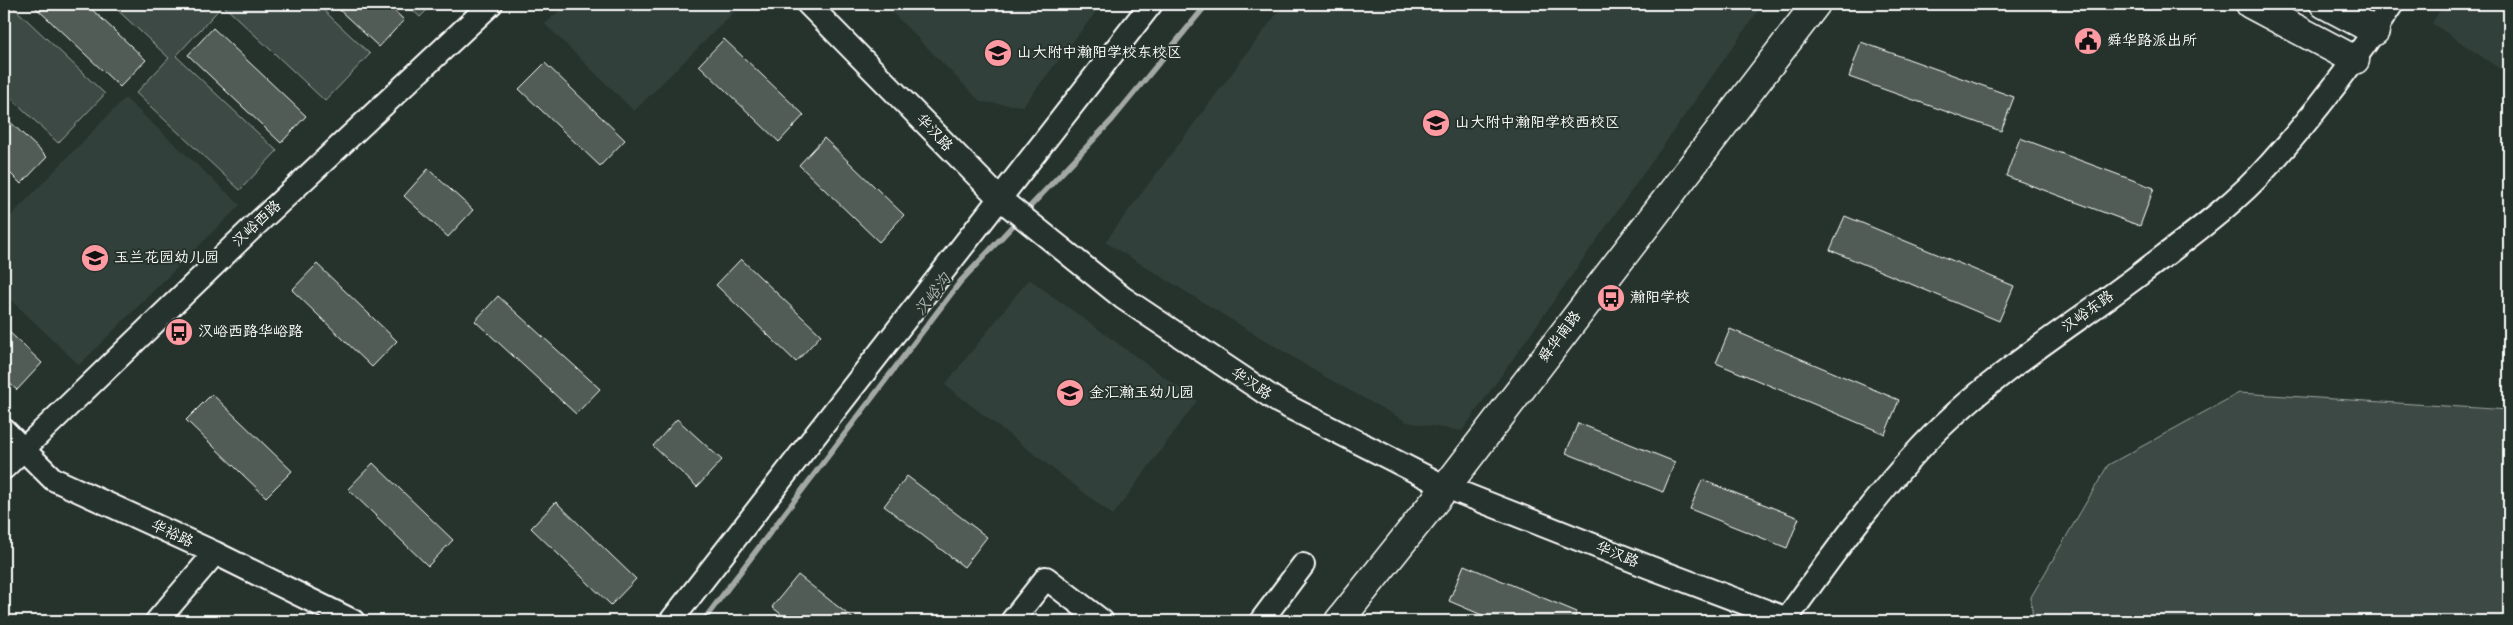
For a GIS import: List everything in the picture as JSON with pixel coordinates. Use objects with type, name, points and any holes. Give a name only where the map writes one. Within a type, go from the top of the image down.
[{"type":"main road","name":"舜华南路","points":[[1339,621],[1446,487],[1816,4]]},
{"type":"main road","points":[[2250,4],[2355,60]]},
{"type":"main road","points":[[2324,4],[2375,31]]},
{"type":"street","name":"汉峪西路","points":[[4,468],[247,233],[491,4]]},
{"type":"street","name":"华汉路","points":[[808,4],[1014,210],[1122,298],[1278,402],[1446,487],[1786,620]]},
{"type":"street","points":[[671,621],[1014,210],[1151,4]]},
{"type":"street","name":"汉峪东路","points":[[1786,620],[1873,503],[1941,427],[1994,380],[2143,272],[2218,212],[2269,165],[2355,60],[2392,4]]},
{"type":"street","name":"华裕路","points":[[4,430],[53,479],[215,554],[352,621]]},
{"type":"street","points":[[157,621],[215,554]]},
{"type":"street","points":[[1260,621],[1303,565]]},
{"type":"street","points":[[1012,621],[1046,578],[1102,621]]},
{"type":"shaded area","points":[[4,4],[10,4],[105,94],[58,143],[4,91]]},
{"type":"shaded area","points":[[111,4],[317,4],[370,54],[325,101],[223,5],[176,56],[277,151],[240,190],[136,93],[169,58]]},
{"type":"shaded area","points":[[406,4],[433,4],[420,17]]},
{"type":"shaded area","points":[[566,4],[741,5],[634,111],[545,24]]},
{"type":"shaded area","name":"山大附中瀚阳学校东校区","points":[[884,4],[1102,4],[1023,106],[981,102]]},
{"type":"shaded area","name":"山大附中瀚阳学校西校区","points":[[1284,4],[1763,4],[1462,431],[1407,422],[1320,374],[1105,242]]},
{"type":"shaded area","points":[[2444,4],[2509,4],[2509,75],[2432,23]]},
{"type":"shaded area","name":"玉兰花园幼儿园","points":[[125,98],[240,205],[79,365],[4,293],[4,223]]},
{"type":"shaded area","name":"金汇瀚玉幼儿园","points":[[1029,279],[1197,401],[1113,515],[945,385]]},
{"type":"shaded area","points":[[2239,393],[2509,410],[2509,621],[2033,621],[2031,597],[2108,465]]},
{"type":"building","points":[[32,4],[86,4],[146,60],[120,87]]},
{"type":"building","points":[[333,4],[387,4],[404,20],[379,47]]},
{"type":"building","points":[[213,28],[306,116],[281,143],[188,55]]},
{"type":"building","points":[[724,39],[804,115],[779,142],[699,65]]},
{"type":"building","points":[[1861,42],[2014,97],[2001,131],[1849,77]]},
{"type":"building","points":[[545,63],[625,140],[600,166],[519,89]]},
{"type":"building","points":[[4,116],[47,157],[21,184],[4,167]]},
{"type":"building","points":[[824,138],[904,215],[879,242],[799,165]]},
{"type":"building","points":[[2020,138],[2154,188],[2140,226],[2006,176]]},
{"type":"building","points":[[428,169],[473,210],[448,237],[404,196]]},
{"type":"building","points":[[1845,216],[2014,286],[1999,321],[1830,250]]},
{"type":"building","points":[[741,259],[821,335],[796,362],[716,285]]},
{"type":"building","points":[[317,264],[397,341],[372,367],[292,290]]},
{"type":"building","points":[[498,296],[600,389],[576,414],[475,321]]},
{"type":"building","points":[[4,327],[42,363],[17,390],[4,378]]},
{"type":"building","points":[[1730,329],[1899,400],[1885,434],[1716,363]]},
{"type":"building","points":[[212,394],[292,471],[266,497],[186,420]]},
{"type":"building","points":[[677,419],[722,460],[697,487],[653,446]]},
{"type":"building","points":[[1578,423],[1675,462],[1663,492],[1566,453]]},
{"type":"building","points":[[373,463],[453,540],[428,566],[348,489]]},
{"type":"building","points":[[907,476],[987,537],[964,567],[884,506]]},
{"type":"building","points":[[1702,480],[1799,518],[1787,548],[1690,509]]},
{"type":"building","points":[[556,502],[636,579],[611,605],[531,528]]},
{"type":"building","points":[[1464,565],[1577,612],[1573,621],[1496,621],[1449,601]]},
{"type":"building","points":[[798,575],[856,621],[790,621],[772,607]]},
{"type":"waterway","name":"汉峪沟","points":[[1024,213],[1112,120],[1207,4]]},
{"type":"waterway","name":"汉峪沟","points":[[703,621],[960,282],[1018,220]]},
{"type":"place","name":"舜华路派出所","points":[[2088,41]]},
{"type":"place","name":"山大附中瀚阳学校东校区","points":[[998,53]]},
{"type":"place","name":"山大附中瀚阳学校西校区","points":[[1436,123]]},
{"type":"place","name":"玉兰花园幼儿园","points":[[95,258]]},
{"type":"place","name":"瀚阳学校","points":[[1611,298]]},
{"type":"place","name":"汉峪西路华峪路","points":[[179,332]]},
{"type":"place","name":"金汇瀚玉幼儿园","points":[[1070,393]]}]
